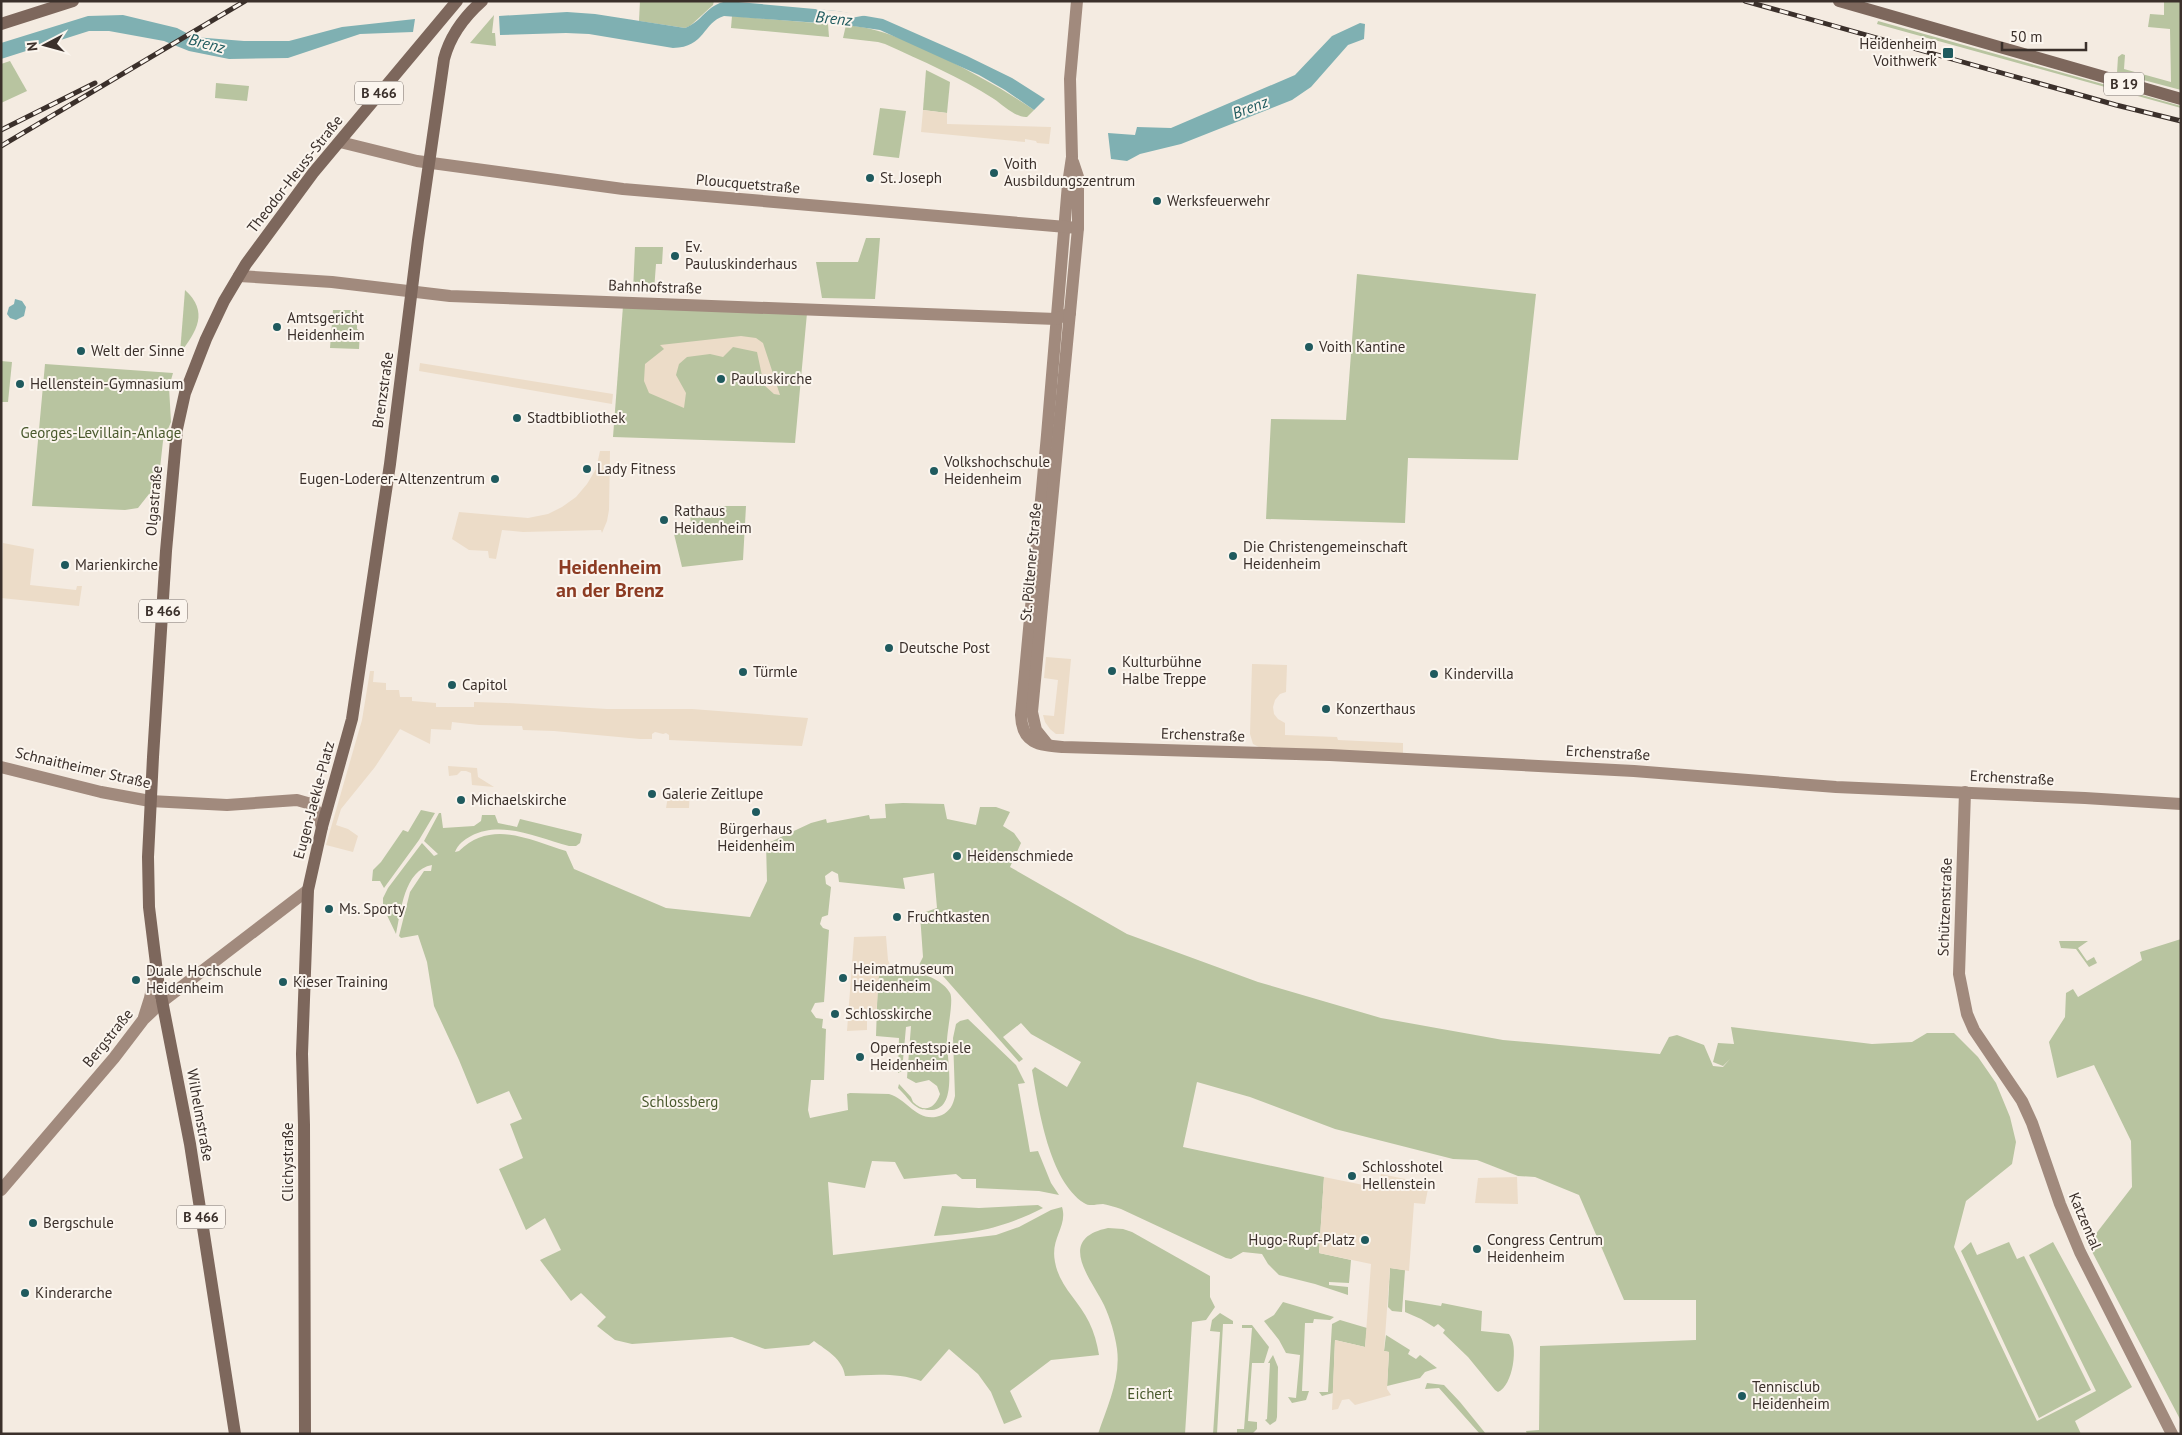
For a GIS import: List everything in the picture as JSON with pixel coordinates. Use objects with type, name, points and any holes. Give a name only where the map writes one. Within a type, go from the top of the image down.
[{"type":"main road","points":[[1,24],[73,1]]},
{"type":"main road","name":"Theodor-Heuss-Straße","points":[[239,276],[295,196],[418,45],[457,1]]},
{"type":"main road","name":"Brenzstraße","points":[[352,719],[391,456],[443,66],[446,51],[452,38],[467,17],[482,1]]},
{"type":"main road","name":"St. Pöltener Straße","points":[[1048,745],[1036,730],[1032,712],[1070,314],[1072,157],[1070,79],[1077,1]]},
{"type":"main road","name":"B 19","points":[[1839,1],[2181,99]]},
{"type":"main road","name":"Ploucquetstraße","points":[[340,142],[429,163],[623,189],[1071,228]]},
{"type":"main road","name":"St. Pöltener Straße","points":[[1033,742],[1027,738],[1023,730],[1021,715],[1056,319],[1071,228]]},
{"type":"main road","name":"Bahnhofstraße","points":[[239,276],[332,282],[412,292],[466,296],[1056,319],[1070,314]]},
{"type":"main road","name":"Olgastraße","points":[[150,801],[166,551],[178,424],[190,377],[206,339],[239,276]]},
{"type":"main road","name":"Eugen-Jaekle-Platz","points":[[308,890],[322,827],[352,719]]},
{"type":"main road","name":"Erchenstraße","points":[[1033,742],[1048,745],[1330,756],[1634,771],[1779,783],[2181,804]]},
{"type":"main road","name":"Schnaitheimer Straße","points":[[1,767],[101,792],[150,801],[228,805],[297,800],[311,804],[317,812],[322,827]]},
{"type":"main road","name":"Schützenstraße","points":[[1965,792],[1959,974],[1962,995],[1971,1022]]},
{"type":"main road","name":"Wilhelmstraße","points":[[150,801],[148,883],[156,966],[190,1144],[235,1434]]},
{"type":"main road","name":"Bergstraße","points":[[1,1190],[114,1058],[143,1020],[163,1002],[308,890]]},
{"type":"main road","name":"Clichystraße","points":[[305,1434],[302,1054],[308,890]]},
{"type":"main road","points":[[143,1020],[150,998],[156,966]]},
{"type":"main road","name":"Katzental","points":[[1971,1022],[2022,1101],[2080,1252],[2172,1434]]},
{"type":"green space","points":[[640,1],[714,1],[713,5],[690,26],[685,28],[639,21]]},
{"type":"green space","points":[[2164,1],[2181,1],[2181,90],[2117,73],[2118,57],[2122,54],[2125,55],[2124,69],[2171,82],[2170,29],[2148,27],[2150,14],[2164,15]]},
{"type":"green space","points":[[494,15],[492,33],[495,33],[496,46],[470,43]]},
{"type":"green space","points":[[732,16],[828,24],[829,37],[731,28]]},
{"type":"green space","points":[[1878,21],[2181,106],[2181,108],[1877,24]]},
{"type":"green space","points":[[846,25],[872,29],[920,47],[978,76],[1034,110],[1027,117],[1023,117],[1010,111],[968,84],[885,44],[843,38]]},
{"type":"green space","points":[[10,61],[27,91],[1,103],[1,64]]},
{"type":"green space","points":[[926,70],[950,82],[947,113],[923,110]]},
{"type":"green space","points":[[216,83],[249,86],[247,101],[215,98]]},
{"type":"green space","points":[[880,108],[906,111],[899,158],[873,155]]},
{"type":"green space","points":[[866,238],[880,238],[875,299],[822,298],[816,262],[858,262]]},
{"type":"green space","points":[[635,247],[663,247],[662,264],[656,264],[654,291],[633,291]]},
{"type":"green space","points":[[1357,274],[1536,294],[1518,460],[1408,458],[1405,523],[1266,519],[1271,419],[1346,420]]},
{"type":"green space","points":[[185,290],[197,306],[198,322],[180,353]]},
{"type":"green space","points":[[623,306],[807,313],[795,443],[613,437]]},
{"type":"green space","points":[[333,310],[357,310],[357,329],[360,331],[359,349],[330,348]]},
{"type":"green space","points":[[1,361],[12,362],[8,402],[1,402]]},
{"type":"green space","name":"Georges-Levillain-Anlage","points":[[45,364],[173,373],[169,387],[171,422],[163,441],[160,468],[154,492],[149,494],[138,508],[125,510],[32,506]]},
{"type":"green space","points":[[718,506],[746,506],[743,560],[682,567],[674,534],[685,532],[684,525],[691,523],[690,516],[697,515],[696,510],[704,509],[708,516]]},
{"type":"green space","name":"Schlossberg","points":[[885,804],[944,804],[947,819],[976,825],[980,807],[996,807],[1010,812],[1003,826],[1014,833],[1021,843],[1010,867],[1127,934],[1258,982],[1381,1018],[1503,1040],[1660,1054],[1669,1037],[1677,1035],[1704,1045],[1713,1066],[1723,1067],[1730,1059],[1723,1066],[1713,1062],[1718,1043],[1734,1044],[1731,1027],[1872,1044],[1912,1042],[1927,1033],[1954,1033],[1978,1057],[1996,1083],[2010,1117],[2016,1142],[2012,1164],[1966,1201],[1954,1247],[2037,1421],[2096,1391],[2029,1255],[2053,1242],[2132,1387],[2075,1421],[2081,1434],[1527,1434],[1526,1431],[1539,1430],[1540,1346],[1696,1340],[1696,1300],[1624,1300],[1579,1195],[1535,1177],[1518,1176],[1477,1160],[1453,1159],[1335,1129],[1250,1097],[1197,1082],[1183,1147],[1324,1177],[1319,1253],[1351,1260],[1349,1283],[1329,1282],[1329,1285],[1348,1287],[1348,1295],[1279,1275],[1268,1264],[1262,1254],[1243,1252],[1231,1259],[1226,1258],[1121,1209],[1103,1204],[1091,1205],[1084,1203],[1072,1192],[1062,1178],[1054,1161],[1042,1124],[1032,1070],[1035,1067],[1067,1087],[1081,1062],[1031,1034],[1021,1023],[1003,1037],[1023,1059],[1019,1062],[943,976],[919,965],[923,957],[920,914],[937,908],[934,873],[903,878],[905,889],[839,882],[838,874],[832,871],[825,876],[826,884],[831,887],[828,915],[822,917],[820,924],[823,928],[829,930],[824,1002],[815,1003],[811,1011],[816,1018],[823,1019],[822,1028],[826,1029],[824,1080],[811,1080],[808,1110],[810,1118],[848,1110],[847,1094],[850,1093],[889,1094],[926,1117],[934,1117],[947,1112],[955,1096],[953,1038],[956,1024],[968,1019],[1016,1065],[1025,1083],[1018,1084],[1030,1152],[1038,1151],[1051,1183],[1059,1195],[1039,1191],[976,1188],[976,1179],[962,1179],[956,1174],[904,1179],[895,1162],[872,1161],[865,1188],[828,1182],[833,1255],[996,1235],[1019,1227],[1051,1210],[1062,1207],[1063,1220],[1054,1254],[1057,1271],[1089,1322],[1099,1355],[1051,1360],[1010,1391],[1022,1417],[1004,1424],[991,1392],[978,1374],[949,1349],[921,1381],[893,1375],[845,1376],[844,1370],[837,1360],[814,1341],[809,1345],[765,1349],[732,1337],[632,1344],[615,1340],[597,1326],[606,1317],[581,1293],[571,1301],[540,1260],[561,1250],[545,1218],[526,1230],[499,1169],[523,1158],[510,1124],[522,1119],[509,1091],[477,1104],[434,1006],[427,962],[418,935],[401,938],[399,936],[410,892],[424,871],[431,871],[432,865],[423,868],[410,883],[402,903],[396,934],[383,907],[383,898],[388,888],[422,843],[434,856],[438,854],[424,841],[439,813],[441,813],[443,828],[474,826],[481,821],[482,815],[495,815],[498,823],[517,827],[520,819],[582,834],[580,843],[576,846],[569,846],[520,832],[495,830],[471,836],[461,843],[455,852],[484,836],[498,834],[525,838],[566,851],[574,869],[666,908],[750,917],[767,881],[766,844],[811,823],[826,819],[827,823],[869,815],[870,819],[886,818]]},
{"type":"green space","points":[[421,810],[435,813],[419,840],[384,888],[380,881],[372,881],[373,870],[381,862],[403,830],[408,832]]},
{"type":"green space","points":[[2181,939],[2181,1421],[2088,1244],[2132,1187],[2131,1141],[2094,1065],[2057,1078],[2049,1042],[2065,1017],[2066,993],[2073,989],[2078,997],[2142,960],[2140,952]]},
{"type":"green space","points":[[2059,941],[2088,941],[2078,948],[2087,961],[2094,957],[2097,963],[2089,967],[2076,949],[2061,948]]},
{"type":"green space","points":[[891,968],[924,974],[939,982],[950,993],[951,1002],[947,1042],[948,1092],[945,1101],[940,1107],[932,1110],[922,1109],[917,1107],[898,1088],[899,1084],[913,1102],[921,1108],[932,1106],[940,1094],[937,1086],[929,1080],[916,1083],[907,1078],[911,1026],[906,1027],[902,1071],[898,1073],[899,1038],[876,1036],[878,978],[881,972]]},
{"type":"green space","points":[[1038,1205],[1043,1208],[1003,1225],[977,1231],[934,1236],[942,1206],[979,1208]]},
{"type":"green space","name":"Eichert","points":[[1108,1228],[1132,1232],[1210,1276],[1210,1297],[1215,1307],[1206,1320],[1192,1322],[1185,1434],[1098,1434],[1115,1382],[1118,1360],[1117,1349],[1108,1315],[1085,1271],[1080,1250],[1083,1241],[1092,1233]]},
{"type":"green space","points":[[1971,1242],[1977,1255],[2009,1242],[2017,1259],[2024,1256],[2091,1390],[2039,1418],[1961,1251]]},
{"type":"green space","points":[[1390,1268],[1405,1270],[1402,1312],[1392,1311],[1388,1307]]},
{"type":"green space","points":[[1405,1300],[1441,1306],[1442,1303],[1482,1311],[1481,1331],[1509,1334],[1514,1347],[1513,1365],[1511,1374],[1503,1388],[1498,1392],[1495,1390],[1468,1357],[1443,1333],[1445,1330],[1438,1324],[1434,1327],[1405,1312]]},
{"type":"green space","points":[[1283,1302],[1334,1317],[1330,1320],[1314,1319],[1313,1323],[1305,1323],[1302,1391],[1309,1391],[1306,1400],[1292,1403],[1288,1397],[1296,1398],[1300,1355],[1286,1353],[1279,1340],[1264,1321],[1274,1315]]},
{"type":"green space","points":[[1220,1313],[1233,1321],[1233,1324],[1223,1324],[1217,1434],[1213,1434],[1220,1332],[1210,1331],[1212,1320]]},
{"type":"green space","points":[[1340,1320],[1367,1328],[1365,1347],[1335,1340],[1333,1393],[1322,1396],[1319,1392],[1328,1392],[1332,1324]]},
{"type":"green space","points":[[1242,1325],[1252,1325],[1269,1347],[1264,1363],[1252,1363],[1248,1421],[1257,1422],[1257,1429],[1252,1434],[1237,1434],[1237,1429],[1244,1429],[1252,1328],[1242,1328]]},
{"type":"green space","points":[[1386,1335],[1410,1350],[1408,1354],[1416,1359],[1420,1355],[1437,1368],[1425,1372],[1420,1378],[1387,1386],[1389,1352],[1384,1351]]},
{"type":"green space","points":[[1273,1355],[1278,1367],[1277,1417],[1276,1421],[1270,1425],[1265,1420],[1267,1419],[1270,1363],[1268,1363]]},
{"type":"green space","points":[[1427,1383],[1444,1385],[1486,1434],[1480,1434],[1439,1388],[1425,1389]]},
{"type":"shaded area","points":[[923,110],[947,113],[947,124],[1051,127],[1049,144],[1025,139],[1025,142],[921,132]]},
{"type":"shaded area","points":[[741,336],[756,338],[763,343],[780,395],[774,394],[764,385],[757,352],[733,347],[723,357],[710,354],[687,357],[679,364],[676,375],[686,393],[684,408],[649,393],[644,381],[645,364],[664,349],[660,345]]},
{"type":"shaded area","points":[[420,363],[613,394],[612,404],[419,371]]},
{"type":"shaded area","points":[[600,451],[610,451],[609,510],[602,533],[601,530],[523,532],[502,530],[496,559],[489,558],[488,551],[469,550],[452,539],[459,512],[528,518],[548,514],[562,507],[576,497],[587,484],[596,469]]},
{"type":"shaded area","points":[[3,543],[34,549],[30,585],[76,590],[77,586],[82,586],[79,606],[1,598]]},
{"type":"shaded area","points":[[1046,657],[1071,659],[1064,734],[1056,734],[1050,729],[1043,715],[1054,716],[1058,680],[1044,678]]},
{"type":"shaded area","points":[[1252,664],[1287,665],[1286,692],[1280,694],[1275,700],[1273,707],[1274,714],[1285,723],[1285,735],[1337,737],[1338,740],[1403,743],[1403,754],[1259,747],[1253,744],[1250,734]]},
{"type":"shaded area","points":[[370,671],[374,671],[373,682],[386,683],[386,690],[399,690],[400,697],[412,697],[412,701],[436,703],[436,707],[474,707],[474,702],[607,709],[692,709],[808,718],[802,746],[669,740],[669,735],[666,733],[655,732],[652,734],[652,739],[640,739],[523,730],[522,726],[452,722],[451,730],[431,729],[430,744],[400,729],[375,767],[341,809],[336,825],[348,829],[358,836],[353,852],[326,845],[362,720]]},
{"type":"shaded area","points":[[448,766],[477,768],[478,777],[494,787],[472,785],[471,773],[466,771],[449,776]]},
{"type":"shaded area","points":[[690,790],[689,808],[666,808],[669,791]]},
{"type":"shaded area","points":[[886,936],[888,960],[891,968],[879,974],[876,1018],[867,1019],[867,1030],[847,1031],[854,937]]},
{"type":"shaded area","name":"Hugo-Rupf-Platz","points":[[1381,1174],[1429,1184],[1425,1204],[1414,1203],[1409,1271],[1390,1268],[1384,1351],[1389,1352],[1387,1389],[1391,1395],[1355,1405],[1349,1399],[1342,1400],[1338,1409],[1332,1410],[1335,1340],[1365,1347],[1371,1264],[1319,1253],[1324,1177],[1378,1188]]},
{"type":"shaded area","points":[[1517,1177],[1518,1204],[1475,1203],[1478,1178]]},
{"type":"water","name":"Brenz","points":[[727,1],[837,11],[883,19],[1012,78],[1045,99],[1034,110],[979,75],[880,30],[846,25],[724,16],[711,24],[692,44],[673,48],[589,34],[500,35],[499,16],[567,12],[595,14],[685,28],[696,22],[714,6]]},
{"type":"water","name":"Brenz","points":[[123,15],[177,28],[194,37],[244,41],[289,41],[342,27],[415,19],[413,32],[360,34],[288,58],[229,59],[189,51],[164,41],[109,31],[89,31],[1,59],[1,43],[88,16]]},
{"type":"water","name":"Brenz","points":[[1360,23],[1365,24],[1364,39],[1348,45],[1311,87],[1292,100],[1181,144],[1140,154],[1127,161],[1111,159],[1108,133],[1135,135],[1137,127],[1171,128],[1295,75],[1332,36]]},
{"type":"water","points":[[15,299],[22,301],[26,307],[24,316],[16,320],[10,318],[7,314],[9,307],[14,304]]},
{"type":"pier","points":[[816,9],[867,15],[851,18],[845,27],[829,26],[825,16]]},
{"type":"railway","points":[[1,146],[245,1]]},
{"type":"railway","points":[[1745,1],[2116,105],[2181,121]]},
{"type":"railway","points":[[1,130],[95,83]]},
{"type":"place","name":"Heidenheim Voithwerk","points":[[1948,53]]},
{"type":"place","name":"Voith Ausbildungszentrum","points":[[994,173]]},
{"type":"place","name":"St. Joseph","points":[[870,178]]},
{"type":"place","name":"Werksfeuerwehr","points":[[1157,201]]},
{"type":"place","name":"Ev. Pauluskinderhaus","points":[[675,256]]},
{"type":"place","name":"Amtsgericht Heidenheim","points":[[277,327]]},
{"type":"place","name":"Voith Kantine","points":[[1309,347]]},
{"type":"place","name":"Welt der Sinne","points":[[81,351]]},
{"type":"place","name":"Pauluskirche","points":[[721,379]]},
{"type":"place","name":"Hellenstein-Gymnasium","points":[[20,384]]},
{"type":"place","name":"Stadtbibliothek","points":[[517,418]]},
{"type":"place","name":"Lady Fitness","points":[[587,469]]},
{"type":"place","name":"Volkshochschule Heidenheim","points":[[934,471]]},
{"type":"place","name":"Eugen-Loderer-Altenzentrum","points":[[495,479]]},
{"type":"place","name":"Rathaus Heidenheim","points":[[664,520]]},
{"type":"place","name":"Die Christengemeinschaft Heidenheim","points":[[1233,556]]},
{"type":"place","name":"Marienkirche","points":[[65,565]]},
{"type":"place","name":"Deutsche Post","points":[[889,648]]},
{"type":"place","name":"Kulturbühne Halbe Treppe","points":[[1112,671]]},
{"type":"place","name":"Türmle","points":[[743,672]]},
{"type":"place","name":"Kindervilla","points":[[1434,674]]},
{"type":"place","name":"Capitol","points":[[452,685]]},
{"type":"place","name":"Konzerthaus","points":[[1326,709]]},
{"type":"place","name":"Galerie Zeitlupe","points":[[652,794]]},
{"type":"place","name":"Michaelskirche","points":[[461,800]]},
{"type":"place","name":"Bürgerhaus Heidenheim","points":[[756,812]]},
{"type":"place","name":"Heidenschmiede","points":[[957,856]]},
{"type":"place","name":"Ms. Sporty","points":[[329,909]]},
{"type":"place","name":"Fruchtkasten","points":[[897,917]]},
{"type":"place","name":"Heimatmuseum Heidenheim","points":[[843,978]]},
{"type":"place","name":"Duale Hochschule Heidenheim","points":[[136,980]]},
{"type":"place","name":"Kieser Training","points":[[283,982]]},
{"type":"place","name":"Schlosskirche","points":[[835,1014]]},
{"type":"place","name":"Opernfestspiele Heidenheim","points":[[860,1057]]},
{"type":"place","name":"Schlosshotel Hellenstein","points":[[1352,1176]]},
{"type":"place","name":"Bergschule","points":[[33,1223]]},
{"type":"place","name":"Hugo-Rupf-Platz","points":[[1365,1240]]},
{"type":"place","name":"Congress Centrum Heidenheim","points":[[1477,1249]]},
{"type":"place","name":"Kinderarche","points":[[25,1293]]},
{"type":"place","name":"Tennisclub Heidenheim","points":[[1742,1396]]},
{"type":"district","name":"Heidenheim an der Brenz","points":[[610,578]]}]
